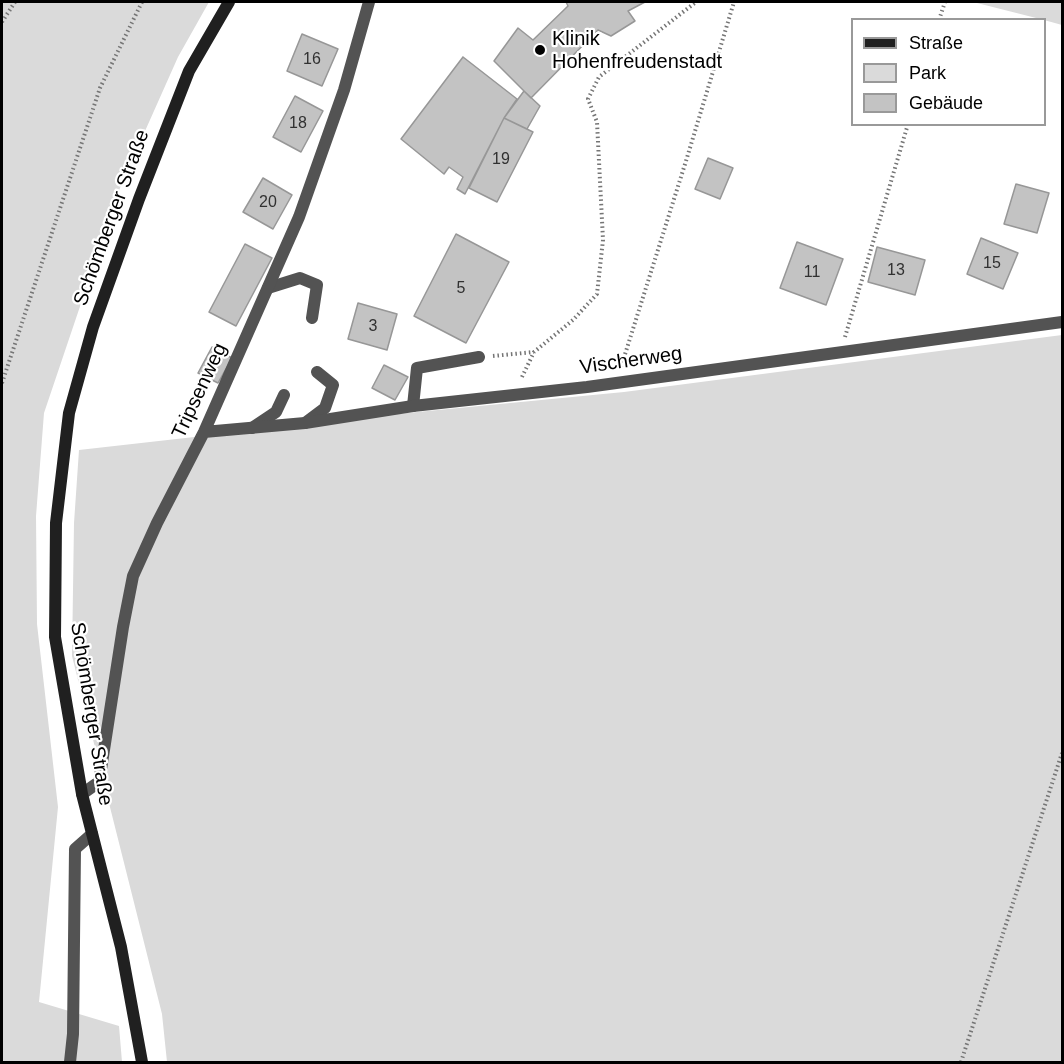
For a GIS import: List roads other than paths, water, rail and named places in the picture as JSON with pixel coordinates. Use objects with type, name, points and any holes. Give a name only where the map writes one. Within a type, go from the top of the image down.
[{"type":"main road","name":"Schömberger Straße","points":[[142,1062],[121,947],[82,794],[55,637],[56,523],[69,413],[93,327],[139,199],[189,71],[229,2]]},
{"type":"street","name":"Tripsenweg","points":[[82,794],[99,782],[133,576],[204,432],[299,217],[344,90],[369,2]]},
{"type":"street","points":[[268,288],[300,278],[317,285],[312,318]]},
{"type":"street","name":"Vischerweg","points":[[204,432],[305,423],[413,406],[587,387],[1062,322]]},
{"type":"street","points":[[413,406],[417,368],[479,357]]},
{"type":"street","points":[[305,423],[325,408],[333,384],[317,372]]},
{"type":"street","points":[[252,428],[276,412],[284,395]]},
{"type":"street","points":[[70,1062],[74,1034],[75,849],[92,834]]},
{"type":"place","name":"Klinik Hohenfreudenstadt","points":[[540,50]]}]
